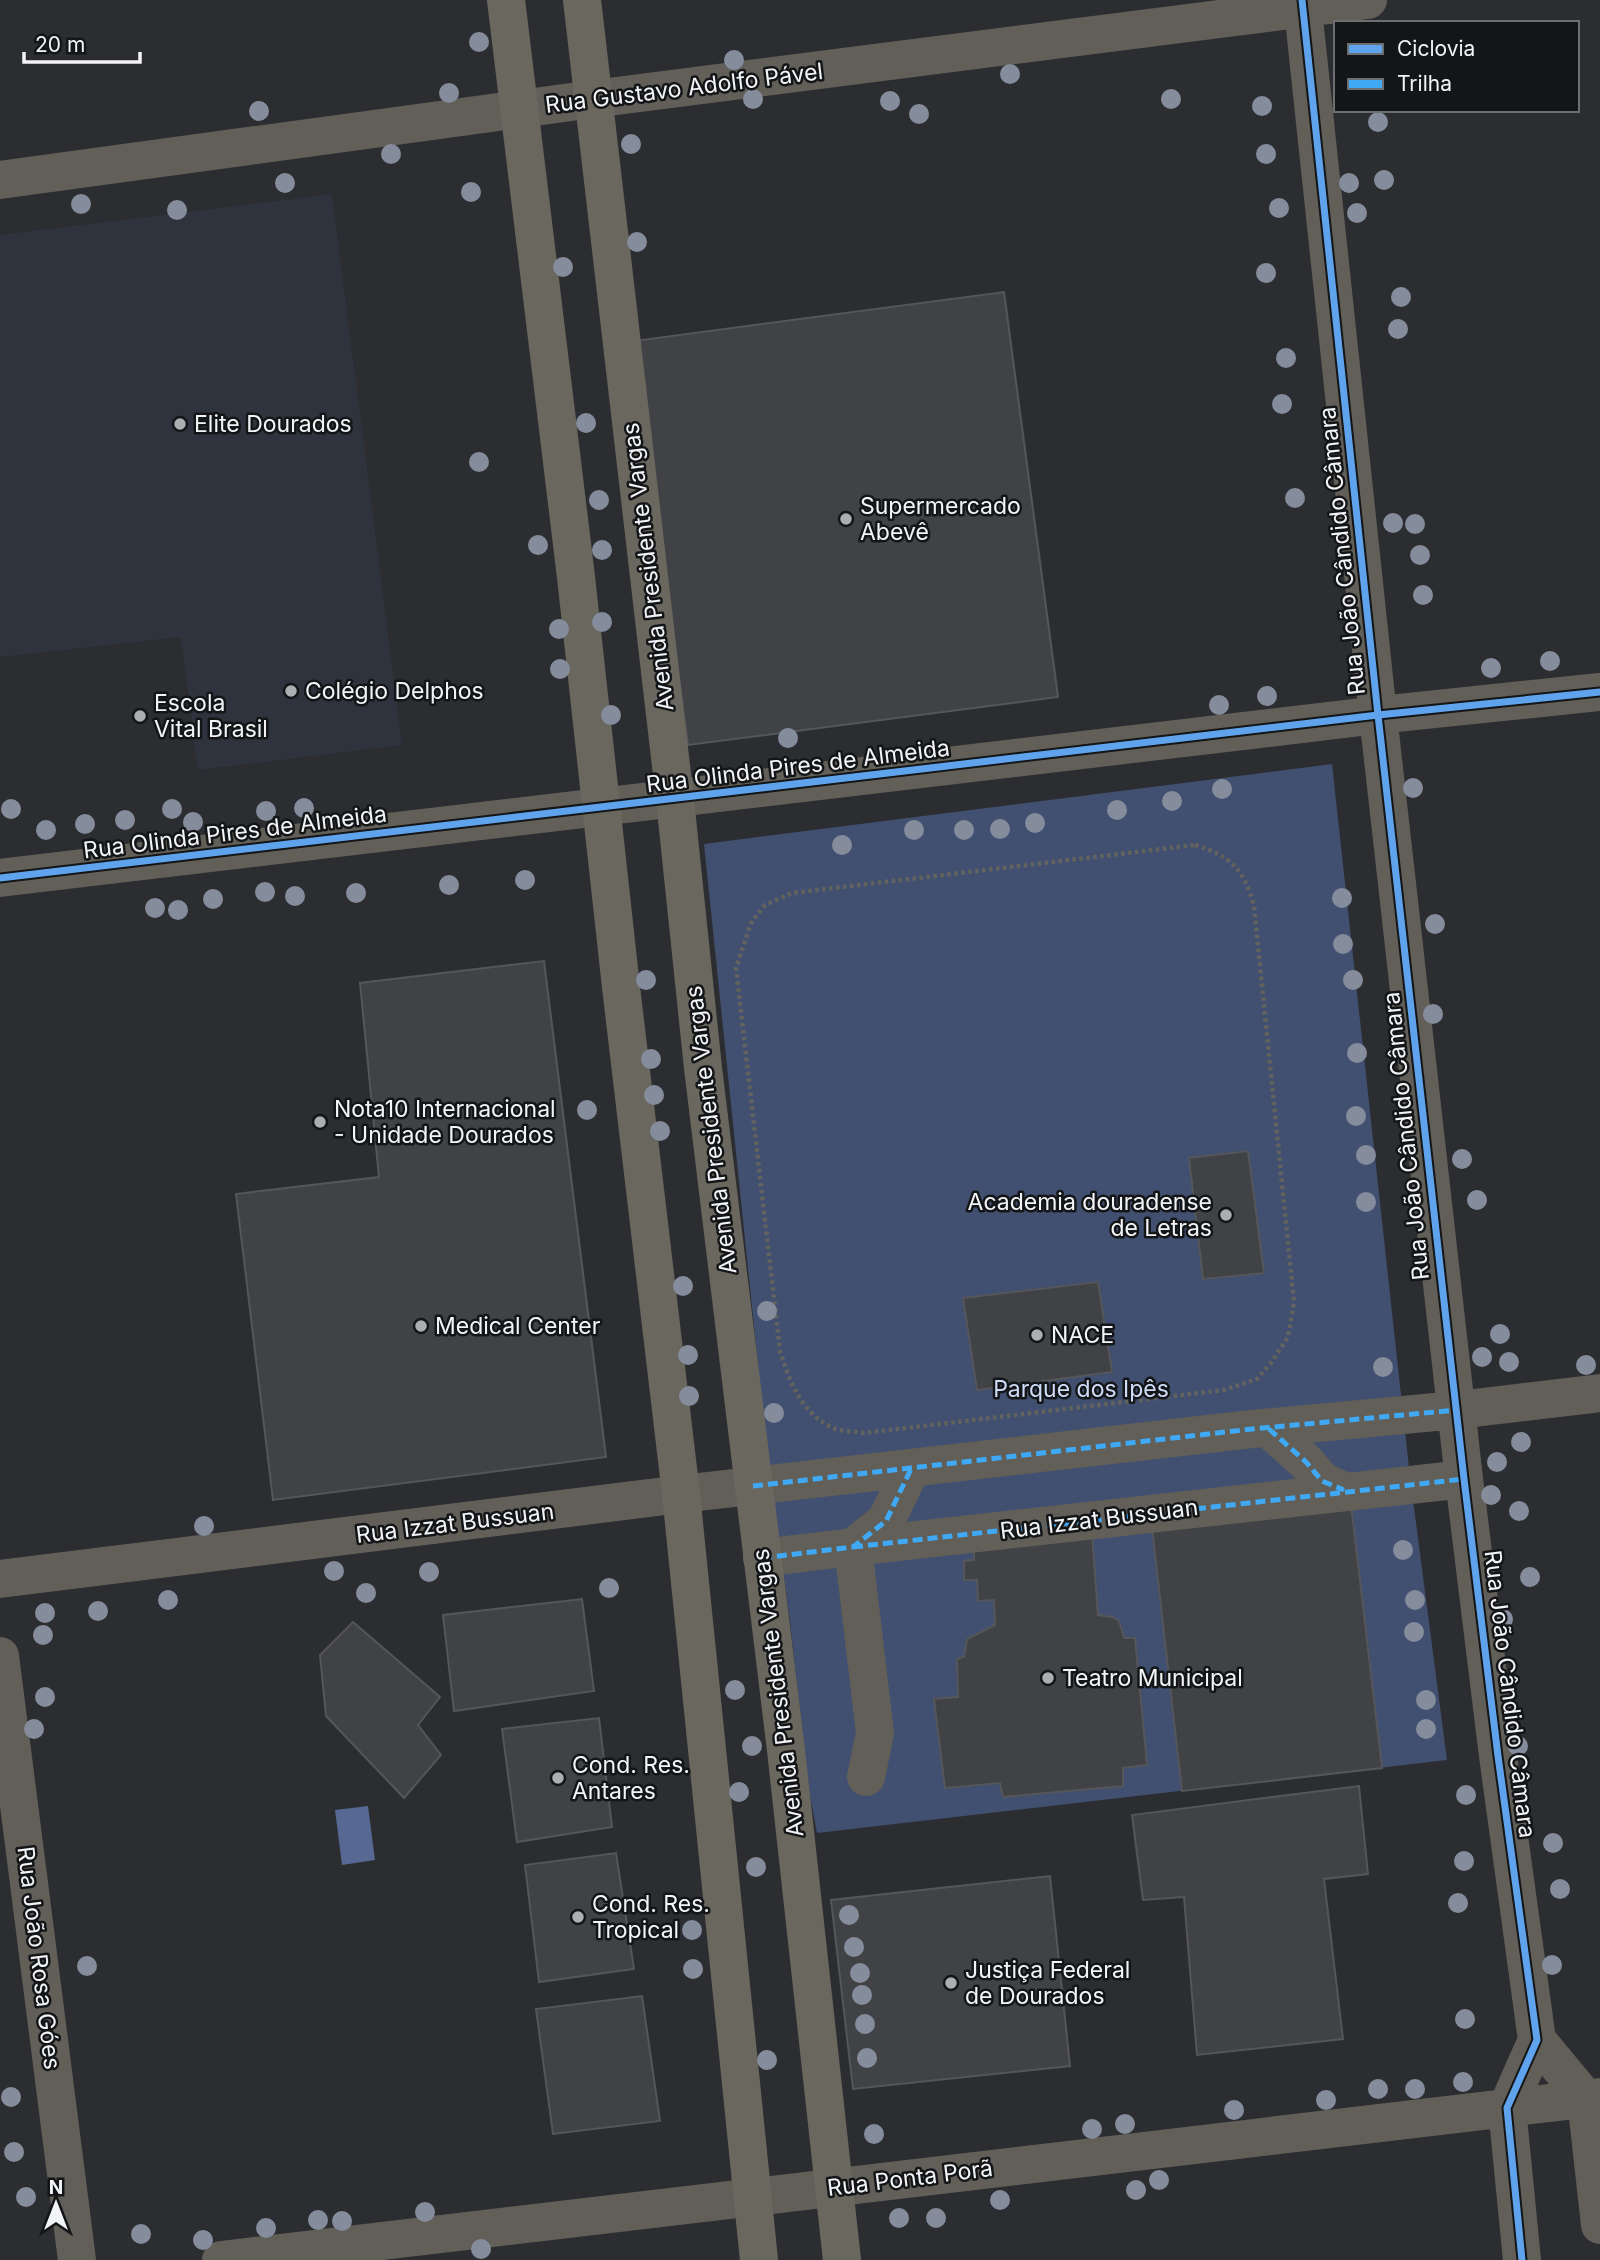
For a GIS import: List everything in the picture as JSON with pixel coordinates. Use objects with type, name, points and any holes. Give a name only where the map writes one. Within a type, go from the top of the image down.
[{"type":"main road","points":[[506,0],[681,1494],[759,2260]]},
{"type":"main road","name":"Avenida Presidente Vargas","points":[[582,0],[675,800],[703,1068],[802,1892],[842,2260]]},
{"type":"street","name":"Rua Gustavo Adolfo Pável","points":[[0,180],[1303,4],[1368,0]]},
{"type":"street","name":"Rua João Cândido Câmara","points":[[1303,4],[1378,715],[1464,1479],[1537,2040]]},
{"type":"street","name":"Rua Olinda Pires de Almeida","points":[[0,878],[1378,715],[1600,692]]},
{"type":"street","name":"Rua Izzat Bussuan","points":[[0,1579],[681,1494],[1252,1429],[1457,1410],[1600,1393]]},
{"type":"street","points":[[1269,1429],[1306,1462],[1322,1481],[1344,1491]]},
{"type":"street","points":[[866,1777],[875,1732],[853,1547],[886,1521],[911,1469]]},
{"type":"street","name":"Rua Izzat Bussuan","points":[[762,1558],[1464,1479]]},
{"type":"street","name":"Rua João Rosa Góes","points":[[0,1656],[77,2260]]},
{"type":"street","points":[[1522,2260],[1507,2108],[1537,2040],[1593,2098],[1600,2225]]},
{"type":"street","name":"Rua Ponta Porã","points":[[221,2260],[1593,2098]]},
{"type":"path","points":[[1195,845],[1218,852],[1237,867],[1249,886],[1254,906],[1294,1302],[1288,1337],[1271,1363],[1256,1379],[1224,1390],[864,1433],[832,1428],[805,1406],[792,1387],[780,1351],[736,968],[751,923],[765,905],[792,893],[1195,845]]},
{"type":"shaded area","name":"Elite Dourados","points":[[332,194],[402,745],[198,770],[181,637],[0,657],[0,235]]},
{"type":"shaded area","points":[[368,1806],[375,1860],[342,1865],[335,1810]]},
{"type":"green space","name":"Parque dos Ipês","points":[[1332,764],[1410,1477],[1447,1760],[817,1833],[810,1796],[766,1442],[704,844]]},
{"type":"building","name":"Supermercado Abevê","points":[[1004,292],[1058,697],[688,745],[634,341]]},
{"type":"building","name":"Medical Center","points":[[544,961],[606,1457],[273,1500],[236,1194],[379,1177],[360,983]]},
{"type":"building","name":"Academia douradense de Letras","points":[[1248,1151],[1264,1273],[1203,1279],[1189,1158]]},
{"type":"building","name":"NACE","points":[[1098,1282],[1112,1372],[977,1390],[963,1298]]},
{"type":"building","points":[[1351,1504],[1382,1768],[1182,1791],[1152,1527]]},
{"type":"building","name":"Teatro Municipal","points":[[1092,1534],[1098,1615],[1119,1621],[1124,1638],[1135,1638],[1147,1765],[1123,1768],[1123,1786],[1003,1797],[1000,1783],[945,1788],[934,1699],[958,1697],[957,1659],[964,1657],[967,1639],[995,1625],[994,1600],[978,1601],[977,1580],[964,1580],[964,1561],[974,1560],[974,1543]]},
{"type":"building","points":[[582,1599],[594,1691],[454,1711],[443,1615]]},
{"type":"building","points":[[353,1622],[440,1697],[418,1725],[441,1755],[404,1798],[326,1716],[320,1655]]},
{"type":"building","name":"Cond. Res. Antares","points":[[599,1718],[612,1827],[517,1842],[502,1729]]},
{"type":"building","points":[[1359,1786],[1368,1874],[1324,1879],[1343,2039],[1197,2055],[1184,1897],[1143,1900],[1132,1815]]},
{"type":"building","name":"Cond. Res. Tropical","points":[[616,1853],[634,1969],[539,1982],[525,1865]]},
{"type":"building","name":"Justiça Federal de Dourados","points":[[1050,1876],[1070,2066],[853,2089],[831,1900]]},
{"type":"building","points":[[642,1996],[660,2121],[553,2134],[536,2009]]},
{"type":"marked path","points":[[753,1486],[1252,1429],[1457,1410]]},
{"type":"marked path","points":[[1269,1429],[1306,1462],[1322,1481],[1344,1490]]},
{"type":"marked path","points":[[762,1558],[853,1547],[886,1521],[911,1469]]},
{"type":"marked path","points":[[853,1547],[1464,1479]]},
{"type":"cycle path","points":[[1302,0],[1378,715],[1464,1479],[1537,2040],[1507,2108],[1522,2260]]},
{"type":"cycle path","points":[[0,878],[1378,715],[1600,692]]},
{"type":"place","name":"Elite Dourados","points":[[180,424]]},
{"type":"place","name":"Supermercado Abevê","points":[[846,519]]},
{"type":"place","name":"Colégio Delphos","points":[[291,691]]},
{"type":"place","name":"Escola Vital Brasil","points":[[140,716]]},
{"type":"place","name":"Nota10 Internacional - Unidade Dourados","points":[[320,1122]]},
{"type":"place","name":"Academia douradense de Letras","points":[[1226,1215]]},
{"type":"place","name":"Medical Center","points":[[421,1326]]},
{"type":"place","name":"NACE","points":[[1037,1335]]},
{"type":"place","name":"Teatro Municipal","points":[[1048,1678]]},
{"type":"place","name":"Cond. Res. Antares","points":[[558,1778]]},
{"type":"place","name":"Cond. Res. Tropical","points":[[578,1917]]},
{"type":"place","name":"Justiça Federal de Dourados","points":[[951,1983]]}]
